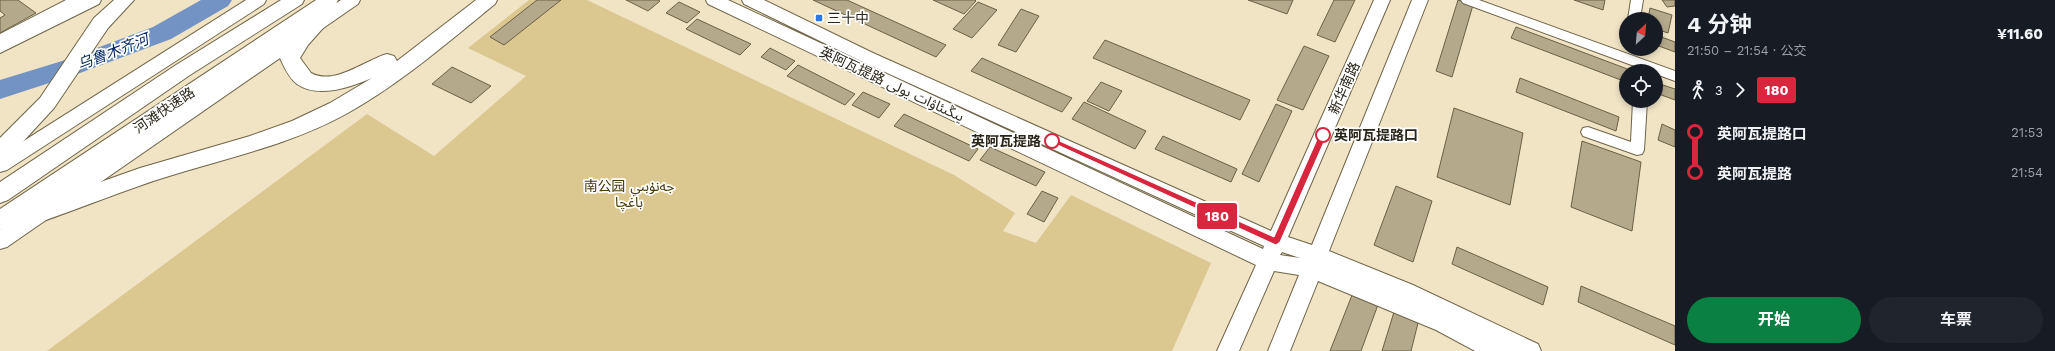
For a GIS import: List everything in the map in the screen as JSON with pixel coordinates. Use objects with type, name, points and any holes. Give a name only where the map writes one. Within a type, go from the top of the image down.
[{"type":"highway","points":[[0,152],[47,103],[101,23],[125,0]]},
{"type":"highway","name":"河滩快速路","points":[[0,194],[183,70],[295,0]]},
{"type":"highway","name":"河滩快速路","points":[[0,221],[329,0]]},
{"type":"highway","points":[[43,212],[129,179],[282,133],[315,120],[342,106],[410,53],[472,0]]},
{"type":"highway","points":[[322,19],[301,40],[290,58],[296,69],[307,80],[324,82],[352,79],[410,53],[488,0]]},
{"type":"street","points":[[0,40],[76,0]]},
{"type":"street","points":[[0,47],[93,0]]},
{"type":"street","points":[[0,165],[258,0]]},
{"type":"street","points":[[0,241],[322,19],[352,0]]},
{"type":"street","name":"英阿瓦提路 يىڭىئاۋات يولى","points":[[714,0],[1268,261],[1314,262]]},
{"type":"street","name":"英阿瓦提路 يىڭىئاۋات يولى","points":[[751,0],[866,57],[1276,242],[1314,262]]},
{"type":"street","name":"新华南路","points":[[1228,351],[1382,0]]},
{"type":"street","points":[[1279,351],[1420,0]]},
{"type":"street","points":[[1467,0],[1619,51]]},
{"type":"street","points":[[1635,12],[1637,0]]},
{"type":"street","points":[[1633,56],[1675,76]]},
{"type":"street","points":[[1588,132],[1637,150],[1640,108]]},
{"type":"street","points":[[1314,262],[1444,323],[1496,351]]},
{"type":"street","points":[[1314,262],[1406,291],[1530,351]]},
{"type":"green space","name":"南公园 جەنۇبىي باغچا","points":[[529,0],[587,0],[954,175],[1015,213],[1003,231],[1036,243],[1071,195],[1211,263],[1172,351],[47,351],[367,114],[434,156],[526,76],[468,48]]},
{"type":"building","points":[[0,0],[18,0],[36,13],[0,33],[0,18],[5,15],[0,11]]},
{"type":"building","points":[[537,0],[561,0],[504,45],[490,37]]},
{"type":"building","points":[[626,0],[658,0],[660,1],[648,11]]},
{"type":"building","points":[[813,0],[847,0],[946,45],[936,57]]},
{"type":"building","points":[[933,0],[975,0],[976,1],[964,14]]},
{"type":"building","points":[[1248,0],[1293,0],[1287,14]]},
{"type":"building","points":[[1334,0],[1355,0],[1335,42],[1317,35]]},
{"type":"building","points":[[1458,0],[1473,5],[1452,77],[1436,71]]},
{"type":"building","points":[[1574,0],[1605,0],[1603,10]]},
{"type":"building","points":[[1662,0],[1675,0],[1675,6],[1667,7]]},
{"type":"building","points":[[679,2],[700,12],[687,23],[666,13]]},
{"type":"building","points":[[978,2],[997,10],[972,38],[953,29]]},
{"type":"building","points":[[1650,8],[1663,12],[1649,12]]},
{"type":"building","points":[[1021,9],[1039,16],[1016,52],[998,45]]},
{"type":"building","points":[[1663,12],[1672,15],[1668,33],[1663,31]]},
{"type":"building","points":[[697,19],[751,44],[740,55],[686,29]]},
{"type":"building","points":[[1516,27],[1619,66],[1619,79],[1511,38]]},
{"type":"building","points":[[1663,38],[1675,42],[1675,52],[1663,48]]},
{"type":"building","points":[[1105,40],[1250,100],[1240,120],[1093,58]]},
{"type":"building","points":[[1304,46],[1329,56],[1303,110],[1277,100]]},
{"type":"building","points":[[770,48],[795,61],[786,70],[761,57]]},
{"type":"building","points":[[982,58],[1072,98],[1062,112],[971,71]]},
{"type":"building","points":[[798,65],[855,94],[845,105],[787,76]]},
{"type":"building","points":[[452,67],[491,86],[471,103],[432,84]]},
{"type":"building","points":[[1520,78],[1619,117],[1616,131],[1516,92]]},
{"type":"building","points":[[1101,82],[1122,91],[1109,111],[1087,101]]},
{"type":"building","points":[[1663,85],[1675,89],[1675,100],[1663,96]]},
{"type":"building","points":[[863,92],[890,104],[879,118],[852,105]]},
{"type":"building","points":[[1084,102],[1146,131],[1135,149],[1072,119]]},
{"type":"building","points":[[1276,104],[1292,111],[1259,182],[1242,174]]},
{"type":"building","points":[[1454,108],[1523,133],[1510,205],[1437,177]]},
{"type":"building","points":[[904,114],[978,149],[969,161],[894,126]]},
{"type":"building","points":[[1662,124],[1675,130],[1675,147],[1658,140]]},
{"type":"building","points":[[1163,136],[1237,169],[1231,182],[1155,149]]},
{"type":"building","points":[[1582,141],[1641,162],[1632,231],[1571,207]]},
{"type":"building","points":[[990,147],[1045,172],[1036,186],[980,160]]},
{"type":"building","points":[[1396,186],[1432,201],[1413,262],[1374,245]]},
{"type":"building","points":[[1042,191],[1058,198],[1044,222],[1027,214]]},
{"type":"building","points":[[1457,247],[1548,287],[1543,305],[1452,264]]},
{"type":"building","points":[[1581,286],[1675,326],[1675,345],[1578,302]]},
{"type":"building","points":[[1354,290],[1379,302],[1361,351],[1330,351]]},
{"type":"building","points":[[1394,312],[1418,323],[1411,351],[1382,351]]},
{"type":"waterway","name":"乌鲁木齐河","points":[[0,90],[71,67],[162,33],[220,0]]},
{"type":"bus line","name":"180","points":[[1052,141],[1276,242],[1323,135]]},
{"type":"place","name":"三十中","points":[[819,18]]},
{"type":"place","name":"英阿瓦提路口","points":[[1323,135]]},
{"type":"place","name":"英阿瓦提路","points":[[1052,141]]}]
